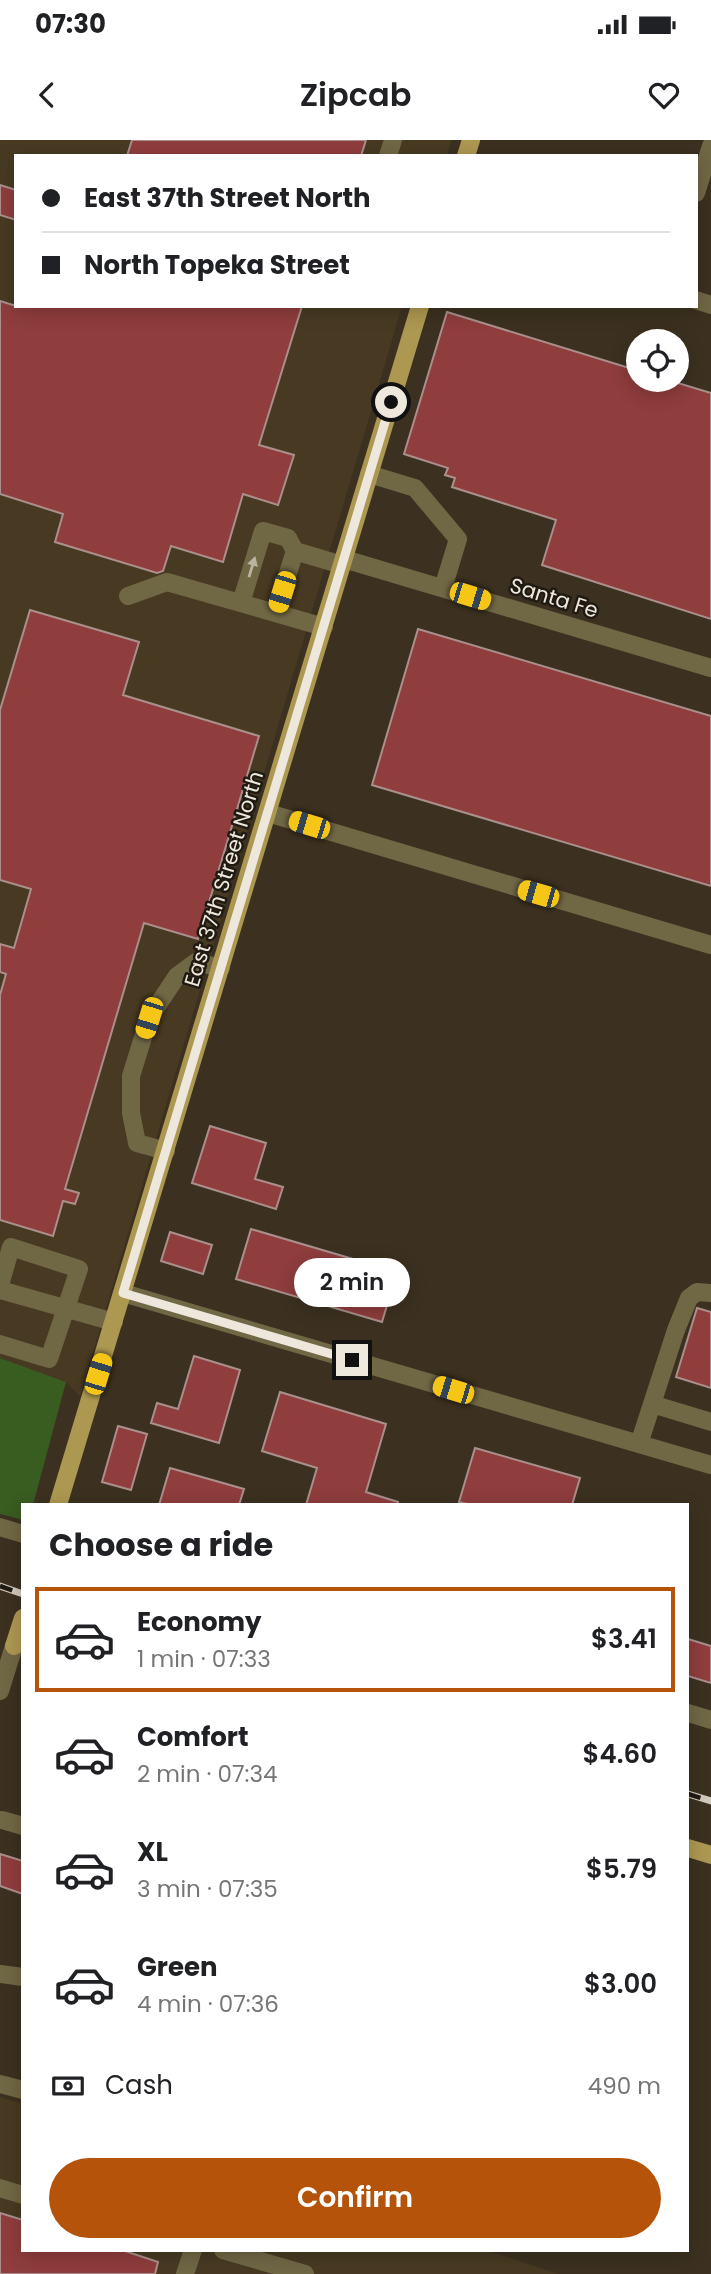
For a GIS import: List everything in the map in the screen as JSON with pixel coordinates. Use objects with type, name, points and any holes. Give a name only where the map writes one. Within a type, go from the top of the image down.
[{"type":"main road","name":"East 37th Street North","points":[[59,1503],[419,308]]},
{"type":"main road","points":[[12,1646],[21,1623]]},
{"type":"main road","points":[[689,1848],[711,1855]]},
{"type":"street","points":[[698,187],[711,146]]},
{"type":"street","points":[[369,474],[415,488],[457,538],[443,588]]},
{"type":"street","name":"Santa Fe","points":[[241,603],[263,531],[288,538],[295,551],[443,588],[711,668]]},
{"type":"street","points":[[275,613],[295,551]]},
{"type":"street","points":[[128,596],[167,582],[324,627]]},
{"type":"street","points":[[268,813],[711,945]]},
{"type":"street","points":[[166,1151],[137,1143],[131,1112],[131,1076],[149,1018],[177,976],[196,962],[221,968]]},
{"type":"street","points":[[0,1344],[49,1359],[66,1309],[79,1269],[11,1247],[0,1288],[66,1309],[114,1322]]},
{"type":"street","points":[[639,1444],[676,1329],[689,1298],[697,1292],[711,1293]]},
{"type":"street","points":[[123,1293],[711,1465]]},
{"type":"street","points":[[652,1404],[711,1422]]},
{"type":"street","points":[[0,1527],[21,1533]]},
{"type":"street","points":[[0,1691],[12,1646]]},
{"type":"street","points":[[689,1713],[711,1720]]},
{"type":"street","points":[[2,1820],[21,1825]]},
{"type":"street","points":[[0,1973],[21,1978]]},
{"type":"street","points":[[0,2084],[21,2089]]},
{"type":"street","points":[[0,2188],[21,2194]]},
{"type":"street","points":[[185,2274],[192,2252]]},
{"type":"street","points":[[230,2252],[305,2274]]},
{"type":"shaded area","points":[[0,140],[451,140],[448,154],[14,154],[14,308],[401,308],[80,1396],[66,1382],[0,1358]]},
{"type":"shaded area","points":[[0,2097],[21,2103],[21,2252],[491,2252],[559,2274],[0,2274]]},
{"type":"green space","points":[[0,1358],[66,1382],[34,1503],[21,1503],[21,1519],[0,1514]]},
{"type":"building","points":[[132,140],[366,140],[362,154],[128,154]]},
{"type":"building","points":[[0,185],[14,189],[14,219],[0,215]]},
{"type":"building","points":[[0,301],[14,305],[14,308],[301,308],[259,445],[294,455],[278,505],[243,494],[223,562],[171,546],[163,571],[157,573],[55,542],[63,514],[0,494]]},
{"type":"building","points":[[447,312],[626,367],[626,392],[689,392],[689,386],[711,393],[711,619],[542,565],[556,520],[452,487],[455,478],[445,475],[448,468],[404,454]]},
{"type":"building","points":[[30,610],[139,642],[123,695],[259,736],[198,939],[144,923],[65,1189],[79,1193],[75,1204],[63,1201],[53,1236],[0,1220],[0,995],[6,974],[0,972],[0,944],[14,948],[31,889],[0,880],[0,710]]},
{"type":"building","points":[[418,629],[711,716],[711,886],[372,785]]},
{"type":"building","points":[[210,1126],[266,1143],[255,1179],[283,1187],[276,1209],[192,1183]]},
{"type":"building","points":[[251,1229],[397,1272],[382,1322],[236,1279]]},
{"type":"building","points":[[170,1232],[212,1245],[203,1274],[161,1261]]},
{"type":"building","points":[[697,1308],[711,1312],[711,1388],[676,1377]]},
{"type":"building","points":[[194,1356],[240,1370],[219,1443],[151,1423],[157,1403],[178,1409]]},
{"type":"building","points":[[280,1392],[386,1424],[366,1492],[398,1503],[307,1503],[317,1468],[262,1451]]},
{"type":"building","points":[[118,1426],[147,1434],[131,1490],[102,1482]]},
{"type":"building","points":[[475,1448],[580,1478],[573,1503],[459,1502]]},
{"type":"building","points":[[170,1468],[244,1489],[240,1503],[160,1503]]},
{"type":"building","points":[[689,1639],[711,1646],[711,1683],[689,1676]]},
{"type":"building","points":[[0,1854],[21,1860],[21,1893],[0,1886]]},
{"type":"building","points":[[0,2213],[21,2219],[21,2252],[128,2252],[158,2262],[155,2274],[0,2274]]},
{"type":"railway","points":[[0,1586],[21,1593]]},
{"type":"railway","points":[[689,1794],[711,1801]]},
{"type":"route","points":[[352,1360],[123,1293],[391,402]]}]
